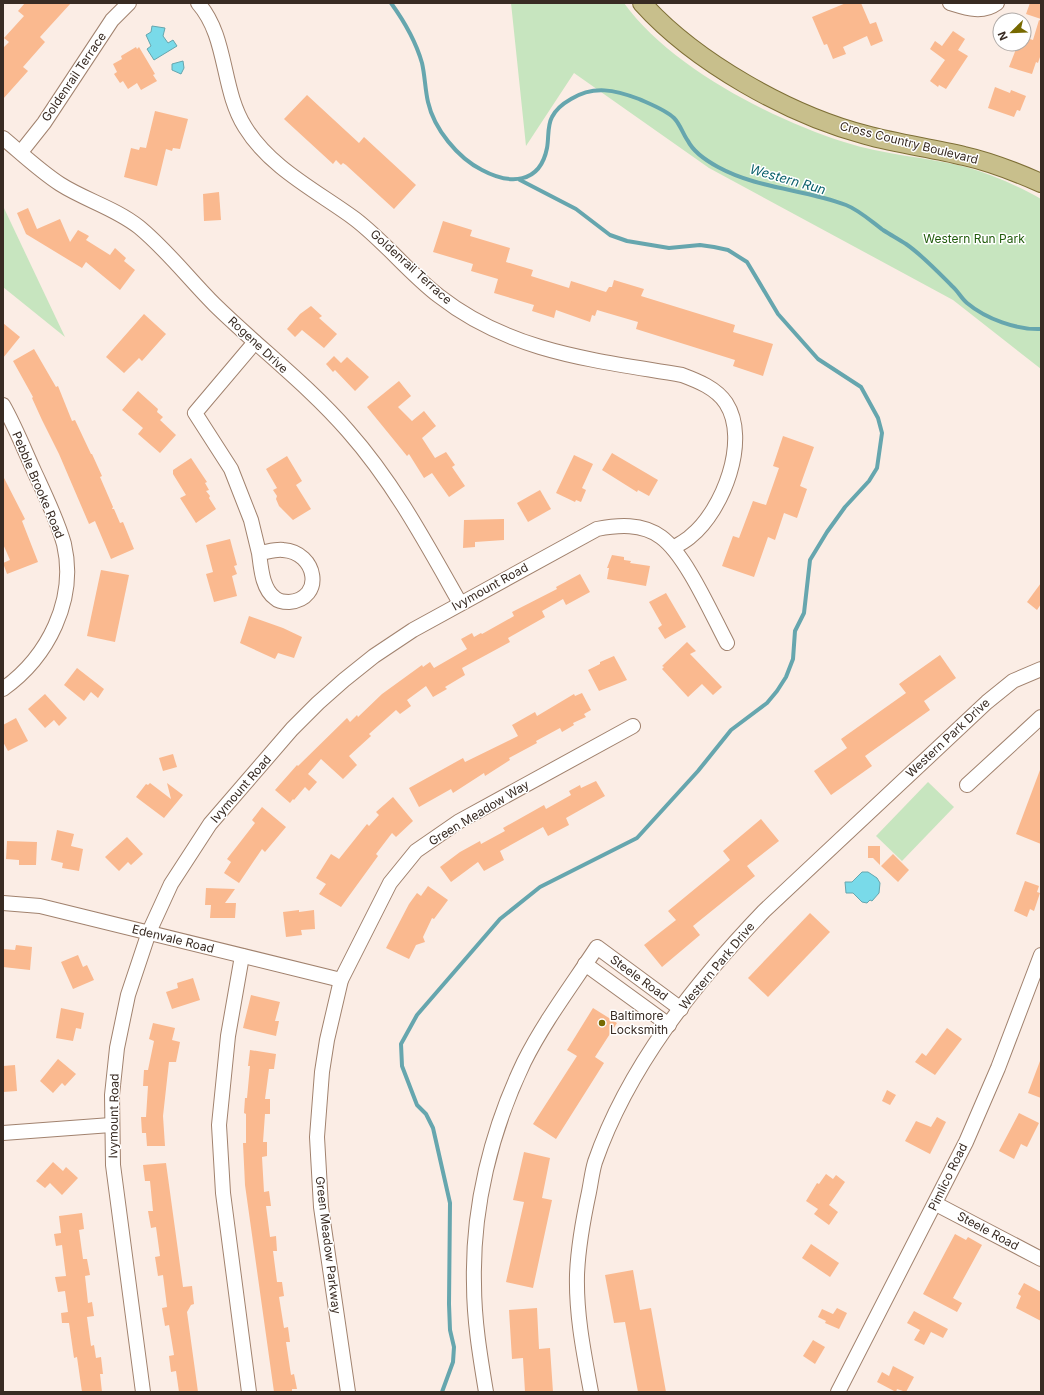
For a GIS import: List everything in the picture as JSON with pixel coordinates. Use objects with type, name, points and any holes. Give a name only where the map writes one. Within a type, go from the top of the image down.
[{"type":"main road","name":"Cross Country Boulevard","points":[[642,3],[676,37],[708,60],[802,113],[866,135],[992,164],[1041,183]]},
{"type":"street","name":"Goldenrail Terrace","points":[[21,152],[44,123],[112,20],[129,3]]},
{"type":"street","name":"Goldenrail Terrace","points":[[198,3],[211,22],[237,111],[245,127],[256,142],[285,170],[374,234],[439,296],[487,327],[511,338],[567,355],[682,375],[700,382],[713,390],[725,402],[732,415],[736,433],[735,450],[728,478],[717,502],[702,525],[691,536],[673,548]]},
{"type":"street","points":[[950,3],[967,9],[982,10],[998,3]]},
{"type":"street","name":"Rogene Drive","points":[[3,138],[59,183],[119,213],[138,226],[158,244],[215,305],[323,404],[348,430],[379,468],[400,499],[460,603]]},
{"type":"street","points":[[255,342],[195,413],[231,469],[251,520],[259,553]]},
{"type":"street","name":"Pebble Brooke Road","points":[[3,405],[55,518],[64,544],[67,564],[67,587],[52,634],[42,651],[28,668],[3,689]]},
{"type":"street","name":"Ivymount Road","points":[[144,1392],[113,1165],[111,1125],[116,1048],[128,995],[148,932],[170,884],[201,836],[292,729],[318,703],[374,656],[413,630],[460,603],[596,529],[616,525],[634,526],[661,536],[673,548],[686,568],[727,643]]},
{"type":"street","name":"Western Park Drive","points":[[591,1392],[578,1314],[577,1276],[582,1225],[595,1164],[610,1125],[630,1085],[681,1009],[735,941],[769,906],[992,697],[1022,676],[1041,669]]},
{"type":"street","points":[[967,785],[1041,717]]},
{"type":"street","name":"Green Meadow Way","points":[[341,980],[390,883],[416,851],[458,822],[632,726]]},
{"type":"street","name":"Edenvale Road","points":[[3,903],[40,906],[341,980]]},
{"type":"street","name":"Steele Road","points":[[669,1025],[585,964],[596,947],[681,1009]]},
{"type":"street","name":"Pimlico Road","points":[[838,1392],[936,1204],[998,1068],[1041,955]]},
{"type":"street","points":[[242,956],[228,1036],[219,1125],[223,1193],[250,1392]]},
{"type":"street","points":[[486,1392],[477,1335],[474,1283],[477,1220],[483,1185],[495,1136],[525,1062],[551,1015],[585,964]]},
{"type":"street","name":"Green Meadow Parkway","points":[[341,980],[327,1040],[322,1072],[318,1137],[321,1207],[348,1392]]},
{"type":"street","points":[[3,1133],[111,1125]]},
{"type":"street","name":"Steele Road","points":[[936,1204],[1041,1259]]},
{"type":"green space","name":"Western Run Park","points":[[511,3],[624,3],[643,26],[667,48],[694,69],[754,105],[815,132],[844,142],[890,153],[966,167],[985,173],[1041,199],[1041,369],[953,300],[709,168],[574,73],[526,146]]},
{"type":"green space","points":[[3,206],[65,337],[3,287]]},
{"type":"green space","points":[[928,782],[954,807],[902,861],[876,836]]},
{"type":"water","points":[[152,26],[165,28],[163,36],[168,43],[173,40],[177,46],[154,60],[147,49],[151,46],[146,35],[151,32]]},
{"type":"water","points":[[183,61],[184,68],[181,74],[172,70],[172,64]]},
{"type":"water","points":[[862,872],[868,872],[877,878],[880,883],[879,893],[872,901],[870,900],[867,903],[862,902],[853,893],[846,893],[845,882],[852,882]]},
{"type":"building","points":[[25,3],[71,3],[40,37],[45,42],[23,67],[28,71],[3,99],[3,48],[9,42],[4,38],[24,16],[18,11]]},
{"type":"building","points":[[846,3],[861,3],[870,24],[876,22],[883,41],[871,46],[867,36],[843,47],[846,54],[833,59],[827,44],[824,45],[812,17]]},
{"type":"building","points":[[1030,3],[1041,3],[1041,19],[1032,16],[1032,12],[1027,12]]},
{"type":"building","points":[[1039,20],[1041,21],[1041,54],[1038,63],[1036,62],[1032,74],[1009,67],[1015,52],[1032,52],[1033,40]]},
{"type":"building","points":[[953,31],[965,39],[958,50],[968,56],[946,89],[939,85],[938,87],[930,81],[945,60],[930,49],[935,41],[942,46]]},
{"type":"building","points":[[136,47],[137,49],[139,47],[155,74],[153,75],[157,81],[141,90],[137,83],[128,89],[123,81],[120,83],[114,74],[117,72],[113,64],[122,59],[121,56]]},
{"type":"building","points":[[995,87],[1010,93],[1011,90],[1026,96],[1020,111],[1017,110],[1014,117],[988,108]]},
{"type":"building","points":[[307,95],[359,143],[364,137],[416,185],[394,209],[346,165],[343,163],[341,165],[336,160],[333,164],[284,119]]},
{"type":"building","points":[[155,111],[188,119],[180,149],[173,148],[172,151],[166,149],[157,186],[124,177],[131,148],[139,150],[140,147],[146,148]]},
{"type":"building","points":[[219,192],[221,220],[204,221],[203,194]]},
{"type":"building","points":[[28,208],[37,229],[60,219],[70,242],[78,230],[89,236],[86,240],[110,255],[115,248],[126,258],[124,261],[135,270],[120,290],[86,262],[82,268],[26,234],[17,213]]},
{"type":"building","points":[[443,221],[472,230],[470,236],[510,248],[506,262],[533,270],[531,276],[569,288],[571,281],[606,292],[609,287],[612,287],[614,280],[644,289],[641,296],[735,325],[733,332],[773,344],[763,376],[733,366],[735,360],[636,329],[638,322],[597,310],[595,316],[592,315],[590,322],[556,310],[554,318],[532,311],[534,305],[494,293],[498,279],[471,271],[473,264],[433,252]]},
{"type":"building","points":[[311,306],[322,316],[319,318],[337,334],[324,348],[302,330],[295,337],[287,329],[300,314]]},
{"type":"building","points":[[144,314],[166,334],[142,361],[139,358],[124,373],[106,357]]},
{"type":"building","points":[[3,323],[20,337],[3,358]]},
{"type":"building","points":[[34,349],[56,387],[58,386],[72,421],[75,420],[92,454],[102,476],[100,477],[113,507],[112,509],[114,509],[120,523],[123,522],[134,549],[111,559],[95,521],[89,524],[59,454],[32,398],[33,397],[13,361]]},
{"type":"building","points":[[334,356],[341,363],[347,357],[369,377],[355,391],[335,370],[333,372],[326,364]]},
{"type":"building","points":[[399,381],[411,396],[398,407],[412,421],[424,411],[436,426],[422,438],[435,458],[446,452],[455,465],[452,467],[465,486],[449,497],[432,473],[424,478],[409,454],[407,456],[367,407]]},
{"type":"building","points":[[138,391],[158,409],[157,412],[163,417],[160,420],[176,435],[160,453],[138,434],[143,428],[122,410]]},
{"type":"building","points":[[783,436],[814,447],[800,486],[807,489],[797,518],[784,513],[775,540],[768,537],[754,577],[722,566],[733,536],[739,538],[753,501],[766,505],[779,468],[773,466]]},
{"type":"building","points":[[612,453],[658,480],[649,496],[638,490],[637,492],[602,470]]},
{"type":"building","points":[[574,455],[593,464],[582,488],[586,490],[581,502],[576,500],[575,502],[556,493]]},
{"type":"building","points":[[287,456],[302,481],[296,485],[311,509],[293,520],[279,506],[276,499],[277,496],[273,490],[277,488],[266,469]]},
{"type":"building","points":[[191,458],[207,482],[205,483],[209,490],[206,491],[216,509],[196,523],[180,498],[186,495],[173,474],[173,470]]},
{"type":"building","points":[[3,476],[25,519],[22,521],[38,562],[7,574],[3,563],[10,560],[3,544]]},
{"type":"building","points":[[540,490],[551,509],[528,522],[517,503]]},
{"type":"building","points":[[504,519],[504,540],[475,542],[475,547],[463,548],[464,520]]},
{"type":"building","points":[[230,539],[237,565],[234,566],[237,574],[232,576],[237,596],[214,602],[206,574],[213,572],[206,545]]},
{"type":"building","points":[[612,555],[624,557],[624,560],[631,561],[630,563],[650,566],[646,586],[607,579],[609,568],[607,568]]},
{"type":"building","points":[[101,570],[129,575],[115,642],[87,636]]},
{"type":"building","points":[[580,574],[590,592],[566,605],[563,599],[542,611],[545,617],[508,638],[510,642],[462,668],[465,675],[445,687],[447,689],[433,697],[426,686],[407,700],[411,706],[400,714],[396,710],[369,734],[371,736],[349,756],[357,765],[343,779],[321,759],[308,774],[317,782],[309,791],[305,787],[290,803],[275,790],[297,765],[298,766],[347,718],[350,722],[357,715],[358,717],[382,694],[422,665],[423,667],[430,662],[434,668],[467,649],[461,639],[472,633],[474,637],[481,633],[482,634],[514,616],[512,612],[557,589],[556,587]]},
{"type":"building","points":[[1041,583],[1041,604],[1037,610],[1027,602]]},
{"type":"building","points":[[666,593],[686,627],[665,639],[658,628],[662,625],[649,602]]},
{"type":"building","points":[[249,616],[283,628],[302,637],[294,658],[278,653],[275,659],[240,643]]},
{"type":"building","points":[[687,642],[696,651],[690,654],[722,687],[713,695],[702,684],[688,697],[662,669],[664,667],[662,666]]},
{"type":"building","points":[[940,655],[956,678],[924,701],[930,710],[865,756],[872,766],[831,795],[814,771],[847,748],[841,739],[906,693],[899,684]]},
{"type":"building","points":[[614,656],[627,680],[599,691],[588,670],[600,664],[600,662]]},
{"type":"building","points":[[77,668],[104,689],[98,698],[91,692],[84,701],[64,685]]},
{"type":"building","points":[[582,693],[591,710],[584,714],[586,717],[573,723],[574,725],[562,732],[560,728],[536,741],[537,743],[509,758],[510,760],[485,776],[484,773],[453,793],[451,789],[419,807],[409,788],[463,758],[465,762],[518,736],[512,725],[535,712],[537,716],[574,694],[575,696]]},
{"type":"building","points":[[45,694],[67,718],[59,726],[54,720],[45,728],[28,709]]},
{"type":"building","points":[[16,718],[28,741],[8,751],[3,742],[3,725]]},
{"type":"building","points":[[173,754],[177,767],[163,771],[159,758]]},
{"type":"building","points":[[1041,770],[1041,844],[1016,834]]},
{"type":"building","points":[[596,781],[605,796],[566,818],[569,825],[548,836],[543,827],[500,851],[504,860],[484,871],[478,862],[451,882],[440,867],[460,852],[480,841],[481,844],[505,831],[503,828],[544,805],[546,809],[571,795],[569,791],[580,785],[581,788]]},
{"type":"building","points":[[150,783],[171,799],[167,783],[183,795],[164,818],[136,797],[146,784],[148,785]]},
{"type":"building","points":[[393,797],[413,821],[396,837],[392,833],[376,854],[378,856],[341,907],[319,894],[326,884],[316,878],[331,854],[339,859],[367,824],[369,826],[379,815],[376,812]]},
{"type":"building","points":[[262,807],[286,827],[265,852],[262,849],[239,883],[224,873],[231,862],[227,859],[255,823],[252,820]]},
{"type":"building","points":[[761,819],[779,841],[747,866],[755,876],[693,926],[700,935],[662,967],[644,945],[676,920],[668,911],[730,860],[723,851]]},
{"type":"building","points":[[57,830],[74,834],[71,846],[83,849],[79,871],[62,868],[63,863],[51,860]]},
{"type":"building","points":[[127,837],[143,854],[131,865],[128,862],[119,871],[105,857]]},
{"type":"building","points":[[7,841],[37,842],[36,865],[19,865],[19,860],[6,859]]},
{"type":"building","points":[[868,846],[880,846],[880,865],[873,858],[868,858]]},
{"type":"building","points":[[893,854],[909,870],[898,882],[881,866]]},
{"type":"building","points":[[1025,881],[1039,886],[1037,892],[1040,893],[1034,911],[1030,909],[1027,917],[1014,911]]},
{"type":"building","points":[[428,886],[448,900],[434,919],[432,918],[423,937],[425,942],[416,945],[409,959],[386,948],[409,904],[417,893],[421,896]]},
{"type":"building","points":[[206,888],[235,889],[225,903],[236,903],[235,918],[210,918],[211,905],[205,905]]},
{"type":"building","points":[[299,910],[299,912],[314,910],[315,929],[301,930],[302,935],[286,937],[283,912]]},
{"type":"building","points":[[810,913],[830,932],[768,997],[748,978]]},
{"type":"building","points":[[16,945],[32,947],[30,970],[3,967],[3,949],[15,950]]},
{"type":"building","points":[[78,955],[83,967],[87,965],[94,980],[73,989],[61,962]]},
{"type":"building","points":[[193,978],[200,1000],[172,1009],[166,992],[178,988],[177,983]]},
{"type":"building","points":[[251,995],[280,1002],[275,1021],[279,1021],[276,1036],[243,1028]]},
{"type":"building","points":[[61,1008],[84,1013],[81,1029],[76,1028],[73,1041],[56,1038]]},
{"type":"building","points":[[593,1008],[617,1023],[595,1057],[604,1063],[556,1139],[533,1124],[577,1056],[567,1050]]},
{"type":"building","points":[[153,1023],[175,1028],[172,1040],[180,1042],[176,1062],[169,1062],[163,1116],[165,1146],[147,1146],[146,1133],[142,1133],[141,1117],[146,1117],[148,1086],[143,1086],[144,1070],[148,1070],[154,1041],[149,1039]]},
{"type":"building","points":[[947,1028],[962,1039],[935,1075],[915,1062],[922,1053],[926,1056]]},
{"type":"building","points":[[250,1050],[276,1054],[274,1069],[269,1069],[265,1099],[270,1099],[270,1114],[265,1114],[263,1142],[267,1142],[267,1156],[262,1157],[264,1192],[269,1191],[271,1206],[266,1206],[270,1237],[276,1236],[277,1251],[273,1251],[277,1282],[282,1282],[284,1296],[279,1297],[284,1328],[288,1327],[290,1342],[286,1342],[291,1375],[294,1374],[297,1389],[292,1389],[292,1392],[274,1392],[245,1185],[243,1143],[246,1143],[246,1114],[244,1113],[245,1098],[247,1098]]},
{"type":"building","points":[[58,1059],[76,1074],[65,1086],[62,1083],[53,1093],[40,1081]]},
{"type":"building","points":[[1040,1061],[1041,1062],[1041,1098],[1028,1093]]},
{"type":"building","points":[[15,1065],[17,1091],[3,1092],[3,1066]]},
{"type":"building","points":[[887,1090],[896,1095],[890,1105],[882,1101]]},
{"type":"building","points":[[1019,1113],[1039,1123],[1027,1147],[1021,1144],[1014,1159],[999,1151]]},
{"type":"building","points":[[937,1117],[946,1122],[930,1154],[905,1141],[916,1121],[931,1127]]},
{"type":"building","points":[[524,1152],[550,1158],[542,1198],[552,1200],[533,1288],[506,1282],[524,1202],[513,1200]]},
{"type":"building","points":[[53,1162],[63,1171],[66,1167],[78,1178],[62,1195],[50,1183],[45,1188],[36,1181]]},
{"type":"building","points":[[166,1163],[183,1287],[192,1286],[194,1304],[191,1305],[187,1312],[198,1392],[179,1392],[176,1371],[171,1372],[169,1356],[174,1355],[169,1325],[165,1326],[162,1308],[167,1307],[163,1275],[158,1276],[155,1257],[160,1256],[156,1227],[151,1228],[148,1211],[153,1211],[150,1181],[145,1181],[143,1165]]},
{"type":"building","points":[[826,1174],[833,1179],[836,1175],[845,1182],[829,1205],[838,1212],[829,1225],[814,1214],[818,1209],[806,1201],[817,1183],[819,1184]]},
{"type":"building","points":[[82,1213],[84,1229],[79,1230],[83,1259],[87,1259],[90,1275],[85,1276],[88,1303],[92,1302],[94,1316],[87,1317],[91,1346],[94,1345],[96,1358],[101,1357],[103,1374],[100,1374],[102,1392],[82,1392],[77,1357],[74,1358],[69,1323],[62,1323],[61,1313],[68,1312],[65,1291],[58,1292],[55,1277],[66,1276],[62,1245],[56,1246],[54,1234],[61,1233],[59,1216]]},
{"type":"building","points":[[955,1234],[966,1240],[968,1237],[982,1245],[953,1298],[962,1303],[957,1312],[923,1294]]},
{"type":"building","points":[[811,1244],[839,1263],[830,1277],[802,1258]]},
{"type":"building","points":[[633,1270],[640,1310],[651,1308],[666,1392],[638,1392],[625,1322],[614,1323],[605,1275]]},
{"type":"building","points":[[1024,1283],[1041,1292],[1041,1321],[1016,1308],[1021,1296],[1018,1294]]},
{"type":"building","points":[[537,1308],[539,1349],[550,1348],[553,1392],[525,1392],[523,1358],[512,1359],[509,1310]]},
{"type":"building","points":[[837,1308],[847,1313],[839,1329],[825,1323],[826,1321],[818,1317],[822,1309],[833,1314]]},
{"type":"building","points":[[914,1311],[948,1329],[943,1338],[931,1332],[924,1345],[914,1340],[920,1330],[907,1323]]},
{"type":"building","points":[[813,1340],[825,1347],[815,1364],[803,1356]]},
{"type":"building","points":[[893,1366],[914,1377],[906,1392],[897,1389],[896,1392],[877,1382],[882,1372],[889,1376]]},
{"type":"waterway","name":"Western Run","points":[[391,3],[409,32],[416,47],[422,63],[428,102],[431,112],[441,132],[448,142],[464,158],[482,170],[503,178],[513,179],[531,175],[538,169],[543,160],[547,148],[550,121],[560,106],[571,99],[596,90],[621,93],[639,99],[671,115],[678,123],[694,149],[714,165],[749,180],[814,195],[851,207],[918,253],[954,288],[965,301],[975,309],[992,319],[1022,328],[1041,329]]},
{"type":"waterway","points":[[442,1392],[453,1362],[454,1347],[450,1330],[449,1304],[450,1203],[433,1128],[426,1114],[417,1105],[402,1066],[401,1044],[417,1015],[500,919],[540,887],[637,838],[698,771],[731,730],[767,703],[777,691],[786,677],[793,659],[795,631],[804,613],[810,560],[827,532],[845,507],[869,481],[877,468],[882,433],[878,418],[861,387],[818,359],[778,314],[747,262],[728,250],[714,247],[700,245],[669,248],[627,241],[610,235],[576,209],[520,180]]},
{"type":"place","name":"Baltimore Locksmith","points":[[602,1023]]}]
